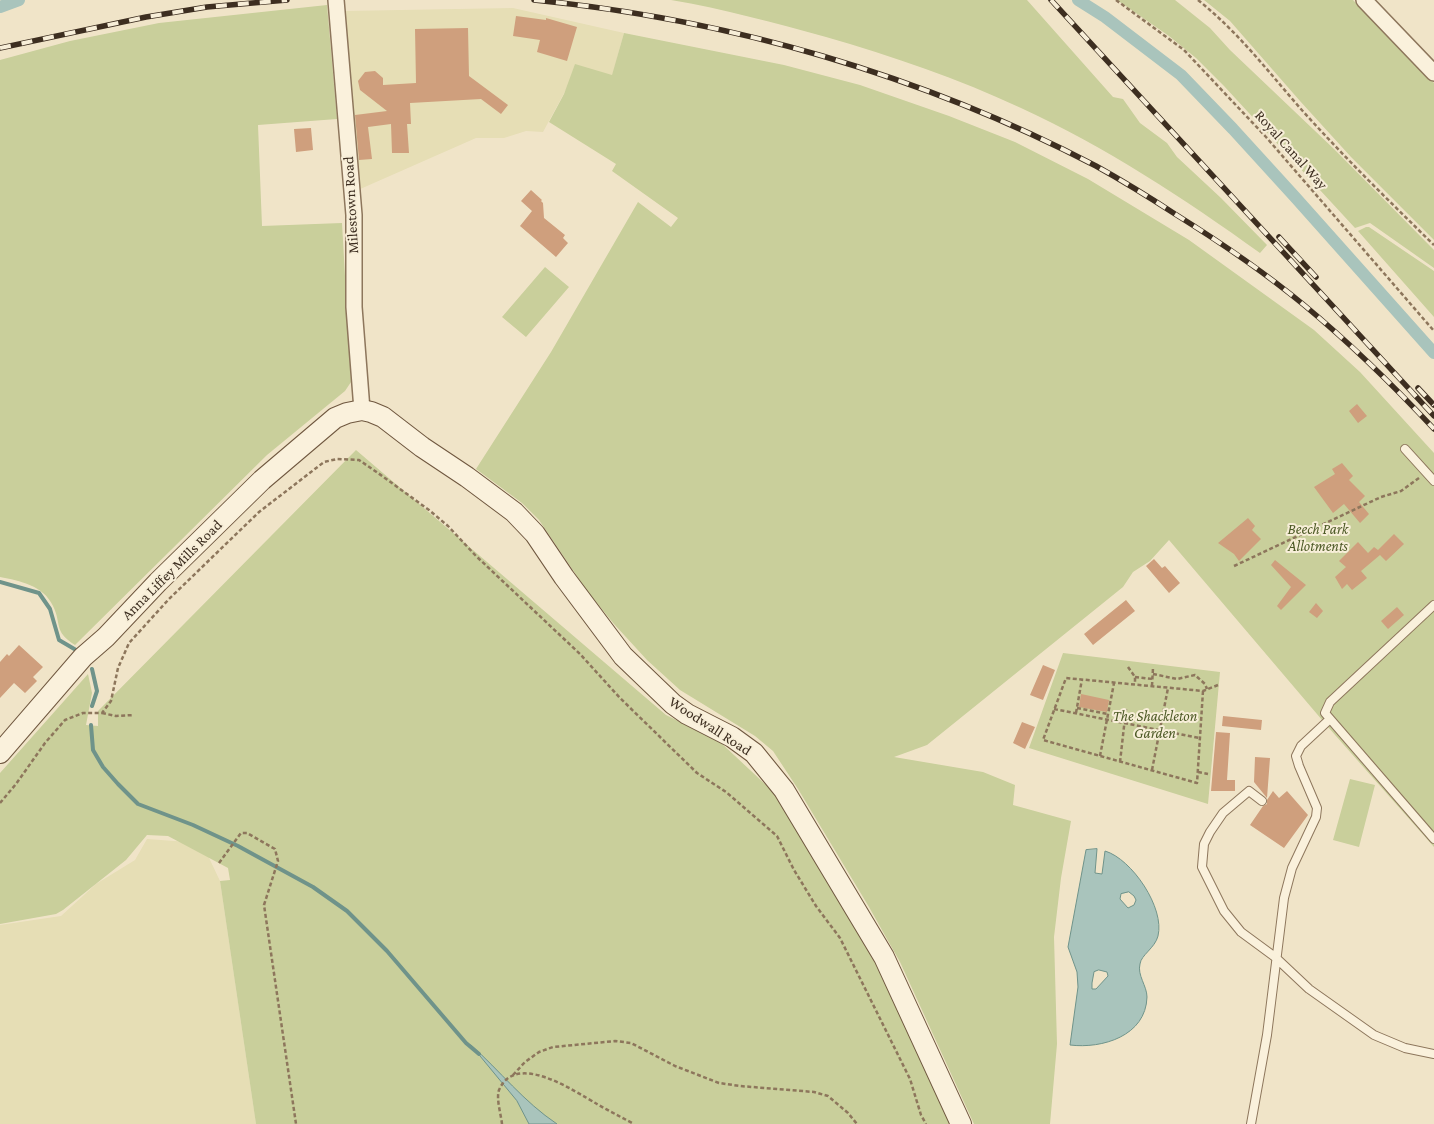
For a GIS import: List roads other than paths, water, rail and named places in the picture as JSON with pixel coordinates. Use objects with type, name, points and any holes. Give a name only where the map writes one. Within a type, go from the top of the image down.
[{"type":"main road","name":"Anna Liffey Mills Road","points":[[0,753],[83,658],[262,480],[335,418],[362,410]]},
{"type":"main road","name":"Woodwall Road","points":[[362,410],[383,417],[514,512],[535,534],[564,577],[623,656],[686,714],[732,737],[754,753],[784,790],[884,957],[961,1124]]},
{"type":"street","name":"Milestown Road","points":[[336,0],[354,215],[354,307],[362,410]]},
{"type":"street","points":[[1364,0],[1432,67]]},
{"type":"lane","points":[[1406,449],[1434,481]]},
{"type":"lane","points":[[1434,605],[1330,702],[1325,713],[1434,839]]},
{"type":"lane","points":[[1251,1124],[1267,1036],[1275,957],[1284,898],[1292,868],[1316,817],[1317,808],[1296,756],[1301,746],[1330,719]]},
{"type":"lane","points":[[1262,801],[1249,791],[1223,813],[1204,844],[1202,867],[1224,910],[1241,932],[1275,957],[1309,988],[1374,1036],[1405,1048],[1434,1054]]},
{"type":"water","points":[[1097,849],[1095,873],[1102,874],[1105,851],[1126,864],[1144,886],[1156,912],[1159,925],[1158,936],[1141,961],[1139,968],[1147,997],[1145,1010],[1139,1022],[1120,1037],[1108,1042],[1082,1046],[1070,1045],[1078,987],[1077,972],[1068,947],[1086,850]],"holes":[[[1129,892],[1136,900],[1134,905],[1128,908],[1120,899],[1121,894]],[[1099,970],[1107,972],[1108,976],[1096,989],[1092,989],[1094,972]]]},
{"type":"water","points":[[471,1045],[523,1096],[557,1124],[529,1124],[517,1101]]},
{"type":"waterway","points":[[0,7],[19,0]]},
{"type":"waterway","points":[[1078,0],[1105,17],[1181,75],[1295,197],[1434,353]]},
{"type":"waterway","points":[[0,582],[39,593],[50,609],[59,640],[76,650]]},
{"type":"waterway","points":[[92,669],[97,691],[92,706]]},
{"type":"waterway","points":[[91,725],[93,750],[103,767],[138,804],[193,825],[238,846],[313,887],[347,911],[387,951],[466,1043],[479,1054]]},
{"type":"railway","points":[[0,48],[146,17],[207,7],[287,0]]},
{"type":"railway","points":[[534,0],[607,9],[679,21],[751,37],[822,56],[893,78],[962,104],[1030,134],[1096,166],[1126,183],[1209,235],[1257,269],[1304,305],[1355,350],[1434,429]]},
{"type":"railway","points":[[1051,0],[1434,416]]},
{"type":"railway","points":[[1279,237],[1316,277]]},
{"type":"railway","points":[[1418,388],[1434,405]]},
{"type":"park label","name":"Beech Park Allotments","points":[[1318,538]]},
{"type":"park label","name":"The Shackleton Garden","points":[[1155,724]]}]
